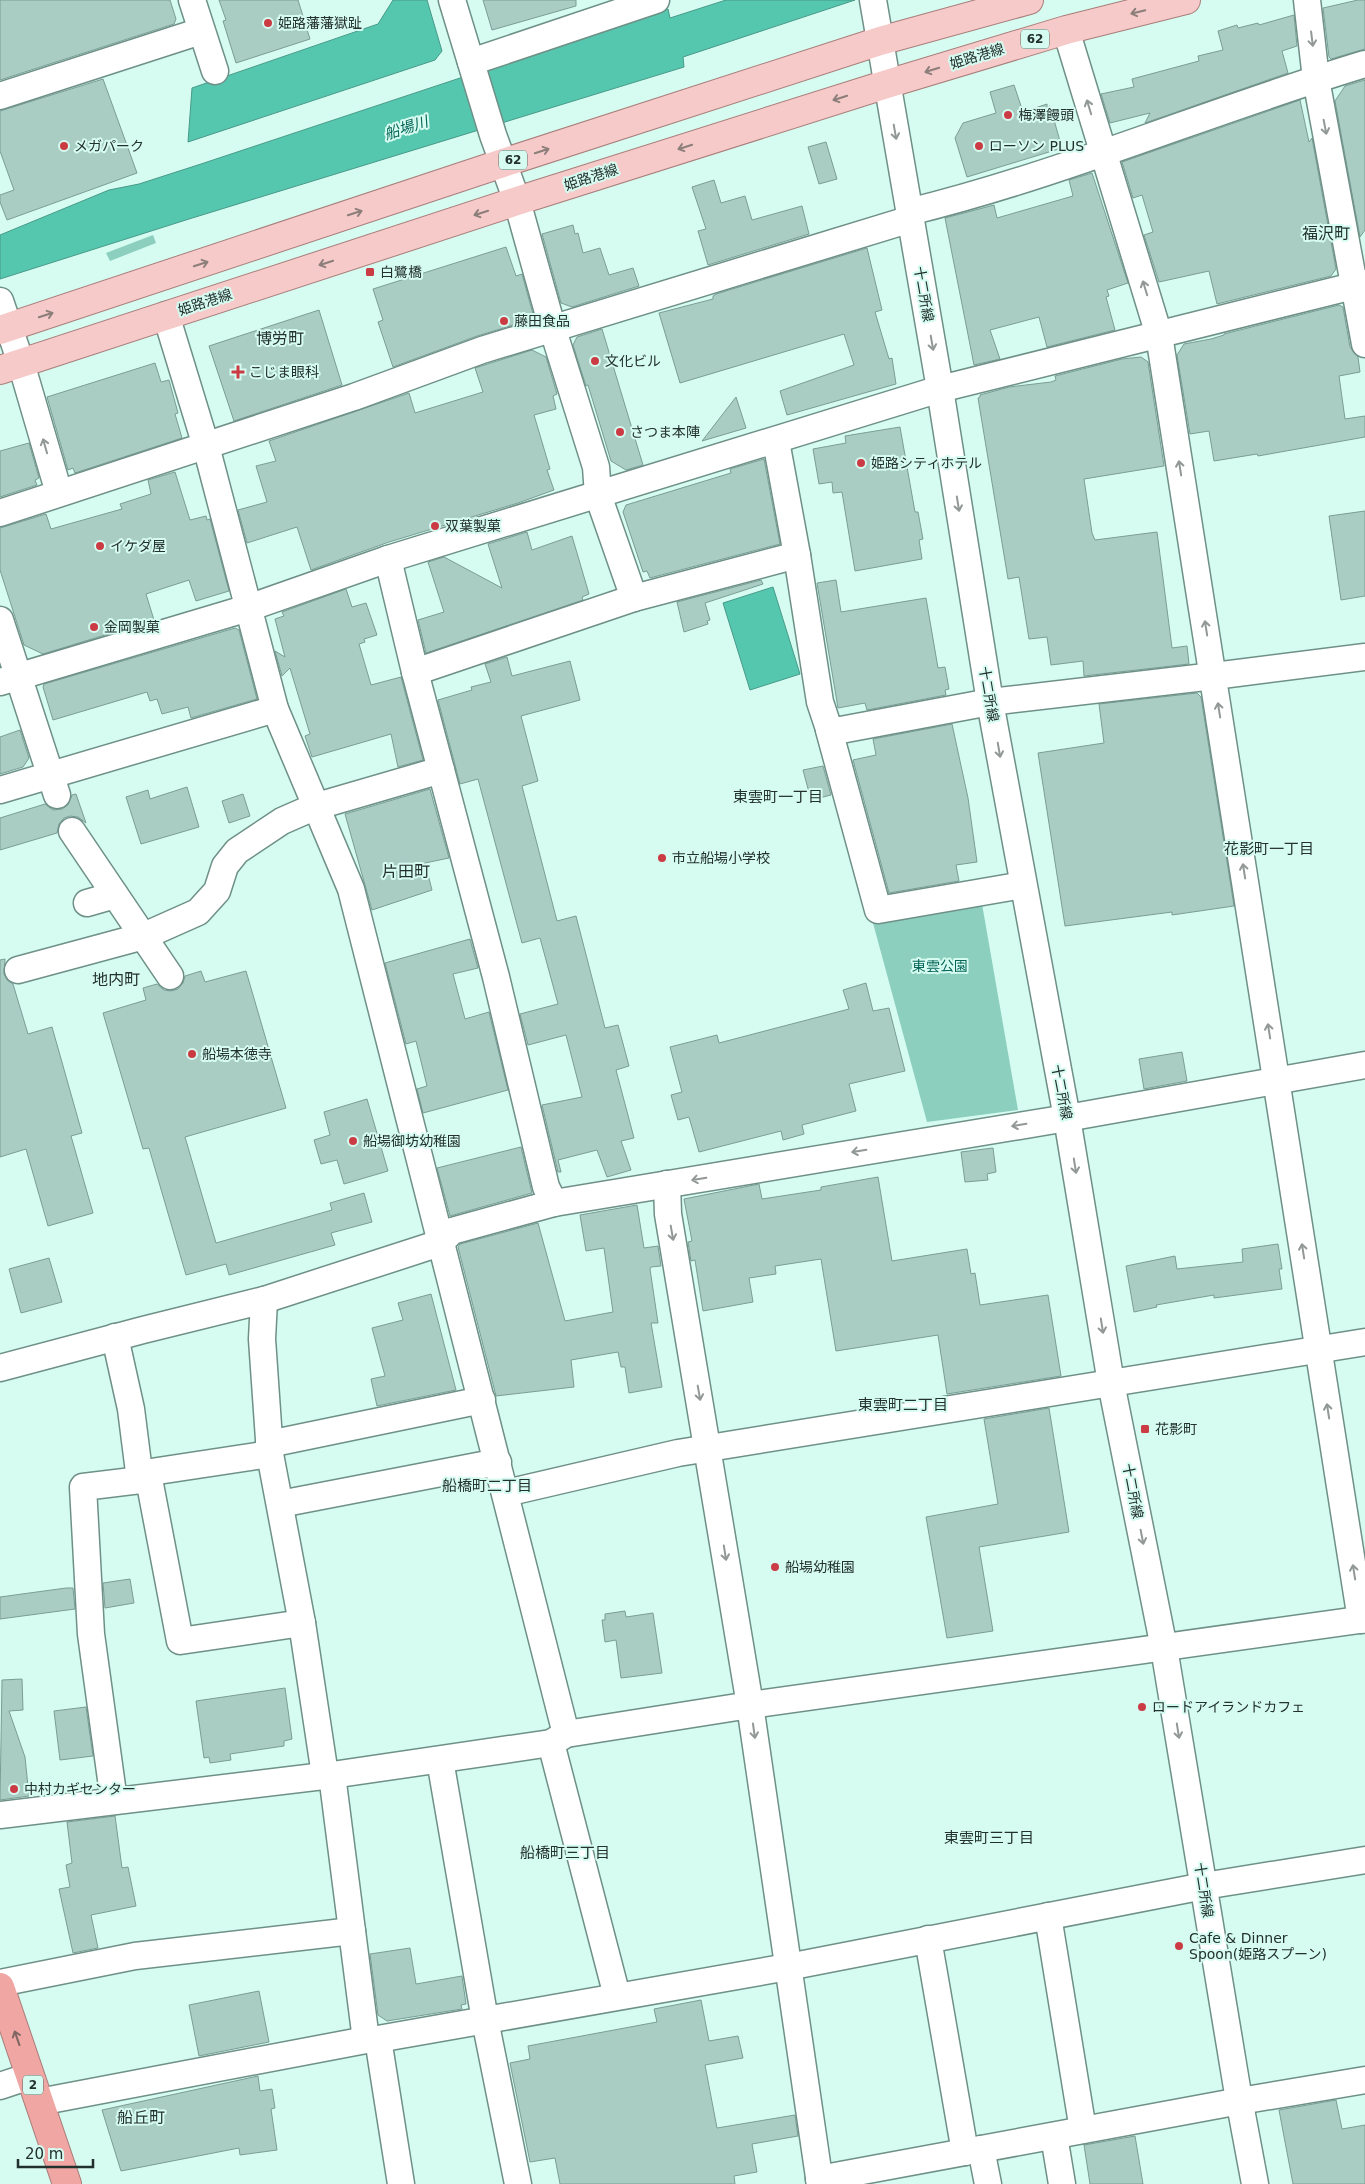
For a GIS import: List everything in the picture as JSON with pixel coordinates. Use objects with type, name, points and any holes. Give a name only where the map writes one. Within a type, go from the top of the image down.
[{"type":"highway","name":"2","points":[[0,1985],[67,2184]]},
{"type":"main road","name":"62","points":[[4,329],[503,163],[880,42],[1029,0]]},
{"type":"main road","name":"姫路港線","points":[[11,366],[517,201],[887,84],[1066,30],[1186,0]]},
{"type":"street","points":[[192,0],[215,72]]},
{"type":"street","points":[[452,0],[493,135],[517,201],[553,330],[596,467],[598,494],[634,598]]},
{"type":"street","points":[[471,62],[656,0]]},
{"type":"street","points":[[1307,0],[1316,79],[1360,284],[1365,344]]},
{"type":"street","name":"十二所線","points":[[874,4],[940,389],[990,702],[1067,1118],[1111,1383],[1164,1648],[1255,2184]]},
{"type":"street","points":[[0,1815],[440,1760],[750,1705],[1363,1620],[1318,1349],[1214,676],[1159,335],[1066,30]]},
{"type":"street","points":[[0,96],[201,31]]},
{"type":"street","points":[[0,513],[354,398],[482,350],[553,330],[1103,154],[1316,79],[1365,64]]},
{"type":"street","points":[[10,679],[248,608],[388,559],[940,389],[1360,284]]},
{"type":"street","points":[[0,300],[11,366],[58,493]]},
{"type":"street","points":[[166,315],[206,446],[275,709],[350,889],[506,1493],[617,1996]]},
{"type":"street","points":[[776,441],[797,555],[820,702],[830,730],[878,910],[1023,884]]},
{"type":"street","points":[[415,672],[634,598],[797,555]]},
{"type":"street","points":[[388,559],[415,672],[496,977],[546,1187],[554,1203]]},
{"type":"street","points":[[0,620],[10,679],[54,785]]},
{"type":"street","points":[[830,730],[830,732],[990,702],[1365,657]]},
{"type":"street","points":[[0,790],[54,785],[275,709]]},
{"type":"street","points":[[18,970],[144,936],[198,912],[217,891],[226,866],[237,851],[282,821],[314,806],[441,770]]},
{"type":"street","points":[[72,831],[170,976]]},
{"type":"street","points":[[87,903],[115,895]]},
{"type":"street","points":[[0,1368],[264,1300],[440,1243],[452,1231],[554,1203],[1067,1118],[1365,1065]]},
{"type":"street","points":[[667,1184],[668,1214],[750,1705],[820,2182],[1083,2130],[1365,2080]]},
{"type":"street","points":[[264,1300],[262,1339],[270,1449],[328,1775],[352,1931],[401,2184]]},
{"type":"street","points":[[115,1337],[180,1641],[302,1623]]},
{"type":"street","points":[[506,1493],[678,1453],[1365,1342]]},
{"type":"street","points":[[114,1802],[91,1634],[82,1487],[145,1479],[151,1472],[270,1449],[482,1400]]},
{"type":"street","points":[[280,1504],[498,1462]]},
{"type":"street","points":[[440,1760],[486,2020],[518,2184]]},
{"type":"street","points":[[40,2102],[372,2040],[788,1967],[1204,1886],[1365,1860]]},
{"type":"street","points":[[1048,1916],[1083,2130]]},
{"type":"street","points":[[0,1985],[134,1956],[352,1931]]},
{"type":"street","points":[[928,1940],[973,2151],[988,2184]]},
{"type":"street","points":[[0,2086],[30,2076]]},
{"type":"street","points":[[1054,2136],[1062,2184]]},
{"type":"green space","points":[[153,235],[156,243],[110,261],[106,253]]},
{"type":"green space","name":"東雲公園","points":[[982,904],[1018,1110],[927,1122],[873,923]]},
{"type":"water","points":[[393,0],[427,0],[442,51],[435,60],[188,142],[192,88],[378,24]]},
{"type":"water","name":"船場川","points":[[726,0],[855,0],[683,57],[684,67],[0,279],[0,235],[109,190],[139,184],[201,164],[668,9],[670,18]]},
{"type":"water","points":[[773,587],[800,674],[750,690],[723,603]]},
{"type":"building","points":[[0,0],[170,0],[176,19],[174,24],[0,80]]},
{"type":"building","points":[[219,0],[298,0],[310,39],[236,63],[223,21],[226,20]]},
{"type":"building","points":[[483,0],[576,0],[576,6],[492,30]]},
{"type":"building","points":[[1365,0],[1365,49],[1331,59],[1329,57],[1323,8]]},
{"type":"building","points":[[1294,15],[1297,46],[1282,51],[1288,73],[1145,123],[1150,113],[1110,123],[1101,94],[1134,87],[1132,79],[1199,61],[1198,56],[1223,50],[1218,31],[1237,25],[1238,28],[1258,23],[1259,25]]},
{"type":"building","name":"メガパーク","points":[[103,79],[137,173],[7,220],[0,202],[0,195],[14,190],[0,151],[0,111]]},
{"type":"building","points":[[1365,80],[1365,230],[1360,237],[1335,101],[1345,86]]},
{"type":"building","points":[[1014,85],[1023,112],[1047,104],[1047,107],[1050,106],[1062,148],[967,177],[955,138],[963,123],[996,113],[990,92]]},
{"type":"building","points":[[1300,100],[1309,142],[1312,138],[1336,269],[1331,276],[1217,304],[1209,271],[1159,282],[1144,235],[1153,232],[1142,195],[1133,198],[1122,162]]},
{"type":"building","points":[[826,142],[837,179],[819,184],[808,147]]},
{"type":"building","points":[[1092,173],[1128,283],[1107,290],[1109,296],[1106,297],[1115,330],[1047,347],[1039,317],[990,330],[1000,359],[974,365],[945,218],[994,205],[997,218],[1073,196],[1069,180]]},
{"type":"building","points":[[714,180],[721,203],[745,196],[752,220],[802,206],[809,234],[708,265],[698,231],[706,229],[692,187]]},
{"type":"building","points":[[573,225],[575,234],[578,233],[583,253],[600,248],[609,275],[633,268],[639,286],[572,307],[561,303],[542,234]]},
{"type":"building","points":[[506,247],[516,276],[522,274],[533,314],[530,320],[477,336],[393,367],[378,322],[383,320],[373,289]]},
{"type":"building","points":[[867,248],[882,310],[875,312],[889,359],[892,358],[896,384],[787,415],[780,391],[854,365],[844,334],[680,383],[659,313],[713,299],[713,296],[716,294]]},
{"type":"building","points":[[1339,305],[1343,307],[1350,347],[1358,357],[1360,372],[1339,376],[1345,419],[1365,416],[1365,437],[1258,456],[1257,454],[1214,461],[1209,431],[1190,434],[1177,355],[1184,344],[1211,339]]},
{"type":"building","points":[[319,310],[342,385],[234,421],[209,346]]},
{"type":"building","points":[[602,329],[643,465],[626,470],[611,461],[588,385],[586,386],[573,345],[577,337]]},
{"type":"building","points":[[532,350],[546,357],[557,394],[553,396],[556,409],[534,415],[550,469],[547,470],[554,490],[518,503],[389,542],[311,570],[297,527],[247,543],[238,510],[267,502],[256,466],[276,461],[269,441],[409,393],[415,413],[483,392],[475,368]]},
{"type":"building","points":[[1141,357],[1148,362],[1164,466],[1084,479],[1092,533],[1095,540],[1157,532],[1172,648],[1187,646],[1189,664],[1084,676],[1083,661],[1051,665],[1047,637],[1029,639],[1019,577],[1008,579],[978,398],[980,395],[1009,387],[1051,382],[1056,380],[1055,376],[1122,359]]},
{"type":"building","points":[[155,363],[161,382],[169,380],[178,413],[175,414],[182,438],[75,473],[73,468],[68,470],[47,397]]},
{"type":"building","points":[[736,397],[746,428],[702,441]]},
{"type":"building","points":[[900,427],[915,512],[918,512],[923,539],[919,540],[922,559],[855,571],[842,492],[833,493],[832,482],[819,484],[813,449],[846,443],[845,436]]},
{"type":"building","points":[[29,443],[39,478],[35,480],[37,485],[0,497],[0,451]]},
{"type":"building","points":[[764,459],[780,544],[650,578],[647,571],[643,572],[623,512],[626,505],[731,473],[730,469]]},
{"type":"building","points":[[175,472],[190,520],[206,516],[207,520],[210,519],[229,591],[196,601],[189,580],[146,594],[154,620],[43,654],[24,645],[0,570],[0,528],[46,514],[51,529],[122,509],[120,504],[151,494],[148,480]]},
{"type":"building","points":[[1365,511],[1365,596],[1341,600],[1329,516]]},
{"type":"building","points":[[527,532],[532,550],[572,536],[589,594],[582,597],[583,600],[426,653],[418,620],[444,612],[428,562],[444,557],[502,588],[488,544]]},
{"type":"building","points":[[761,580],[763,584],[705,603],[710,620],[707,621],[708,624],[684,632],[677,602]]},
{"type":"building","points":[[836,580],[841,612],[926,598],[938,668],[945,667],[949,689],[945,690],[946,695],[867,710],[865,703],[838,708],[817,583]]},
{"type":"building","points":[[346,589],[352,607],[366,603],[377,635],[364,639],[365,642],[359,644],[371,685],[401,677],[423,760],[398,767],[391,734],[312,757],[305,736],[310,734],[290,668],[282,676],[275,651],[285,657],[275,619],[284,616],[282,612]]},
{"type":"building","points":[[235,628],[239,630],[257,699],[191,718],[188,707],[162,714],[157,699],[150,701],[147,692],[53,720],[43,687],[44,684]]},
{"type":"building","points":[[507,657],[512,676],[570,661],[580,700],[521,716],[538,781],[522,786],[557,921],[576,916],[605,1028],[618,1025],[629,1066],[616,1070],[634,1138],[621,1141],[631,1170],[607,1177],[597,1150],[558,1160],[561,1172],[558,1172],[542,1105],[582,1097],[566,1035],[528,1045],[520,1014],[558,1004],[540,938],[522,943],[478,779],[460,784],[438,700],[472,690],[471,687],[491,682],[485,664]]},
{"type":"building","points":[[1197,693],[1201,697],[1234,906],[1172,915],[1172,912],[1065,926],[1038,753],[1104,743],[1099,704]]},
{"type":"building","points":[[952,724],[968,798],[977,862],[956,865],[959,881],[889,893],[853,760],[876,755],[873,739]]},
{"type":"building","points":[[20,730],[29,758],[23,767],[0,774],[0,737]]},
{"type":"building","points":[[823,766],[831,795],[811,800],[803,770]]},
{"type":"building","points":[[187,787],[199,827],[141,844],[126,797],[148,790],[150,799]]},
{"type":"building","points":[[430,789],[449,858],[425,863],[432,890],[372,910],[345,814]]},
{"type":"building","points":[[76,794],[86,823],[78,817],[70,816],[64,818],[59,824],[57,833],[0,850],[0,818],[45,804],[53,810],[62,809],[68,805],[72,795]]},
{"type":"building","points":[[243,794],[250,816],[229,823],[222,801]]},
{"type":"building","points":[[470,939],[478,968],[453,974],[465,1019],[489,1012],[508,1090],[423,1113],[417,1089],[427,1086],[416,1041],[406,1044],[385,963]]},
{"type":"building","points":[[5,959],[4,974],[7,980],[13,984],[28,1034],[52,1027],[82,1133],[71,1136],[93,1213],[48,1226],[26,1149],[0,1157],[0,960]]},
{"type":"building","points":[[201,971],[205,982],[246,971],[286,1108],[185,1137],[216,1243],[332,1210],[330,1203],[364,1193],[372,1222],[331,1233],[335,1245],[229,1275],[226,1264],[186,1275],[149,1148],[143,1149],[103,1013],[146,1000],[143,988],[157,984],[164,990],[178,989],[183,983],[185,976]]},
{"type":"building","points":[[866,983],[873,1011],[889,1008],[905,1071],[849,1084],[856,1111],[802,1125],[804,1134],[783,1140],[781,1131],[699,1152],[689,1117],[678,1120],[671,1095],[682,1092],[670,1047],[717,1035],[719,1043],[849,1009],[843,990]]},
{"type":"building","points":[[1182,1052],[1187,1081],[1144,1089],[1139,1059]]},
{"type":"building","points":[[367,1099],[388,1171],[344,1184],[337,1160],[321,1164],[314,1140],[330,1135],[324,1112]]},
{"type":"building","points":[[521,1147],[532,1193],[450,1216],[437,1168]]},
{"type":"building","points":[[993,1148],[996,1172],[987,1174],[988,1180],[965,1182],[961,1152]]},
{"type":"building","points":[[878,1177],[892,1261],[967,1249],[971,1274],[975,1273],[980,1305],[1048,1295],[1061,1376],[947,1394],[938,1335],[836,1351],[821,1259],[775,1266],[776,1274],[749,1278],[753,1302],[703,1311],[695,1260],[691,1261],[688,1242],[692,1241],[684,1199],[759,1184],[762,1199],[821,1190],[821,1187]]},
{"type":"building","points":[[637,1205],[644,1248],[658,1246],[661,1266],[651,1267],[650,1269],[658,1323],[651,1323],[662,1387],[629,1393],[625,1367],[621,1367],[618,1352],[571,1360],[574,1387],[496,1396],[458,1247],[460,1244],[538,1223],[565,1321],[613,1312],[604,1248],[586,1251],[580,1215]]},
{"type":"building","points":[[1278,1244],[1282,1269],[1279,1269],[1282,1289],[1214,1298],[1214,1295],[1156,1305],[1157,1307],[1134,1312],[1126,1266],[1175,1256],[1177,1269],[1243,1262],[1242,1249]]},
{"type":"building","points":[[49,1258],[62,1302],[21,1313],[9,1269]]},
{"type":"building","points":[[431,1294],[456,1390],[377,1406],[371,1379],[385,1376],[372,1328],[403,1320],[398,1303]]},
{"type":"building","points":[[1049,1408],[1069,1532],[979,1547],[993,1631],[947,1638],[926,1517],[998,1504],[984,1419]]},
{"type":"building","points":[[130,1579],[134,1603],[105,1608],[103,1583]]},
{"type":"building","points":[[73,1588],[75,1609],[0,1619],[0,1597]]},
{"type":"building","points":[[625,1611],[626,1617],[653,1613],[662,1673],[621,1678],[616,1640],[605,1642],[602,1620],[605,1620],[605,1614]]},
{"type":"building","points":[[22,1679],[23,1710],[9,1711],[25,1757],[29,1796],[0,1800],[2,1680]]},
{"type":"building","points":[[285,1688],[292,1739],[284,1741],[284,1746],[230,1754],[231,1760],[210,1763],[209,1757],[204,1758],[196,1701]]},
{"type":"building","points":[[86,1707],[93,1756],[60,1760],[54,1711]]},
{"type":"building","points":[[115,1816],[122,1868],[128,1867],[136,1906],[91,1915],[98,1948],[73,1953],[59,1889],[70,1887],[66,1865],[72,1863],[67,1822]]},
{"type":"building","points":[[410,1948],[416,1984],[462,1976],[466,2004],[461,2005],[462,2009],[387,2021],[378,2015],[370,1954]]},
{"type":"building","points":[[259,1991],[269,2042],[199,2056],[189,2005]]},
{"type":"building","points":[[701,2000],[709,2041],[738,2036],[743,2058],[705,2065],[717,2128],[795,2115],[798,2136],[752,2144],[757,2172],[734,2176],[735,2184],[560,2184],[555,2158],[530,2162],[510,2063],[530,2059],[528,2046],[657,2022],[654,2009]]},
{"type":"building","points":[[258,2076],[260,2091],[272,2089],[275,2108],[271,2109],[277,2150],[240,2155],[239,2148],[121,2171],[102,2110]]},
{"type":"building","points":[[1336,2100],[1342,2129],[1365,2125],[1365,2184],[1293,2184],[1279,2110]]},
{"type":"building","points":[[1135,2136],[1143,2184],[1090,2184],[1084,2145]]},
{"type":"place","name":"姫路藩藩獄趾","points":[[268,23]]},
{"type":"place","name":"梅澤饅頭","points":[[1008,115]]},
{"type":"place","name":"メガパーク","points":[[64,146]]},
{"type":"place","name":"ローソン PLUS","points":[[979,146]]},
{"type":"place","name":"白鷺橋","points":[[370,272]]},
{"type":"place","name":"藤田食品","points":[[504,321]]},
{"type":"place","name":"文化ビル","points":[[595,361]]},
{"type":"place","name":"こじま眼科","points":[[238,372]]},
{"type":"place","name":"さつま本陣","points":[[620,432]]},
{"type":"place","name":"姫路シティホテル","points":[[861,463]]},
{"type":"place","name":"双葉製菓","points":[[435,526]]},
{"type":"place","name":"イケダ屋","points":[[100,546]]},
{"type":"place","name":"金岡製菓","points":[[94,627]]},
{"type":"place","name":"市立船場小学校","points":[[662,858]]},
{"type":"place","name":"船場本徳寺","points":[[192,1054]]},
{"type":"place","name":"船場御坊幼稚園","points":[[353,1141]]},
{"type":"place","name":"花影町","points":[[1145,1429]]},
{"type":"place","name":"船場幼稚園","points":[[775,1567]]},
{"type":"place","name":"ロードアイランドカフェ","points":[[1142,1707]]},
{"type":"place","name":"中村カギセンター","points":[[14,1789]]},
{"type":"place","name":"Cafe & Dinner Spoon(姫路スプーン)","points":[[1179,1946]]},
{"type":"district","name":"福沢町","points":[[1326,233]]},
{"type":"district","name":"博労町","points":[[280,338]]},
{"type":"district","name":"東雲町一丁目","points":[[778,797]]},
{"type":"district","name":"花影町一丁目","points":[[1269,849]]},
{"type":"district","name":"片田町","points":[[406,871]]},
{"type":"district","name":"地内町","points":[[116,979]]},
{"type":"district","name":"東雲町二丁目","points":[[903,1405]]},
{"type":"district","name":"船橋町二丁目","points":[[487,1486]]},
{"type":"district","name":"東雲町三丁目","points":[[989,1838]]},
{"type":"district","name":"船橋町三丁目","points":[[565,1853]]},
{"type":"district","name":"船丘町","points":[[141,2117]]}]
